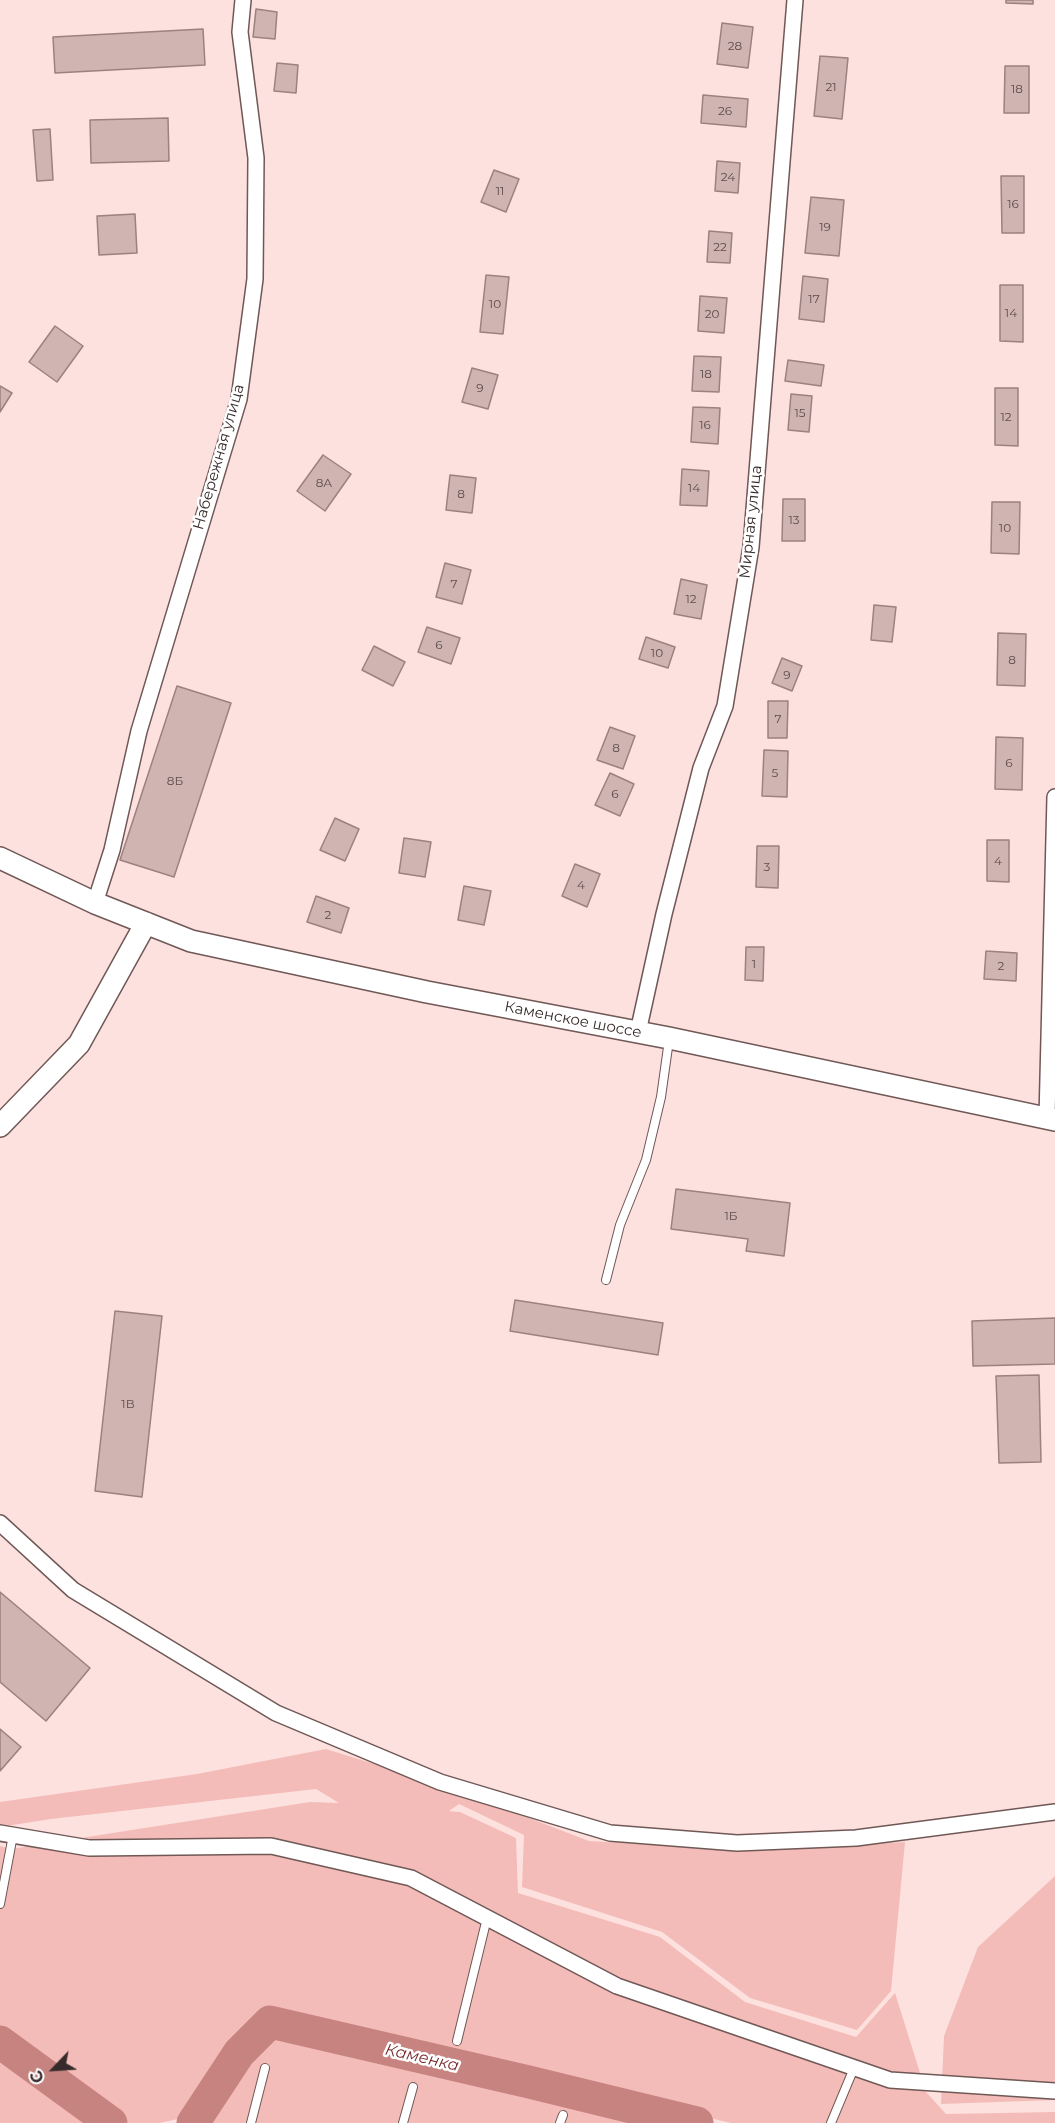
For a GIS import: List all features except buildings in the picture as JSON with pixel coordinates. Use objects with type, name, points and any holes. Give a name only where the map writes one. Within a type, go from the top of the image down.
[{"type":"street","name":"Набережная улица","points":[[95,903],[112,850],[139,731],[239,399],[255,268],[256,158],[240,32],[243,0]]},
{"type":"street","name":"Мирная улица","points":[[638,1032],[700,768],[725,706],[751,547],[795,0]]},
{"type":"street","points":[[1051,1119],[1055,797]]},
{"type":"street","name":"Каменское шоссе","points":[[0,858],[95,903],[191,941],[426,992],[669,1038],[1051,1119]]},
{"type":"street","points":[[0,1126],[79,1044],[146,923]]},
{"type":"street","points":[[0,1523],[73,1590],[276,1713],[440,1782],[610,1833],[737,1843],[844,1838],[1055,1812]]},
{"type":"street","points":[[7,1834],[88,1848],[272,1846],[411,1878],[617,1986],[890,2080],[1055,2091]]},
{"type":"lane","points":[[606,1280],[620,1225],[646,1160],[661,1097],[669,1038]]},
{"type":"lane","points":[[0,1904],[7,1834]]},
{"type":"lane","points":[[457,2041],[487,1918]]},
{"type":"lane","points":[[251,2123],[265,2068]]},
{"type":"lane","points":[[831,2123],[855,2068]]},
{"type":"lane","points":[[403,2123],[413,2087]]},
{"type":"shaded area","points":[[326,1749],[448,1787],[589,1841],[756,1851],[905,1842],[891,1991],[857,2030],[750,1998],[662,1932],[522,1887],[524,1835],[459,1804],[449,1811],[460,1812],[516,1838],[518,1893],[660,1937],[745,2002],[856,2037],[895,1993],[926,2092],[946,2114],[1055,2112],[1055,2123],[731,2123],[271,2014],[232,2042],[183,2118],[159,2123],[129,2123],[0,2029],[0,1846],[11,1849],[310,1802],[339,1803],[316,1789],[51,1819],[0,1827],[0,1802],[197,1774]]},
{"type":"shaded area","points":[[1055,1876],[1055,2100],[941,2104],[944,2036],[978,1947]]},
{"type":"shaded area","points":[[273,2033],[655,2123],[208,2123],[248,2059]]},
{"type":"shaded area","points":[[0,2058],[85,2123],[0,2123]]},
{"type":"waterway","name":"Каменка","points":[[193,2123],[239,2053],[270,2022],[697,2123]]},
{"type":"waterway","name":"Каменка","points":[[0,2042],[111,2123]]}]
